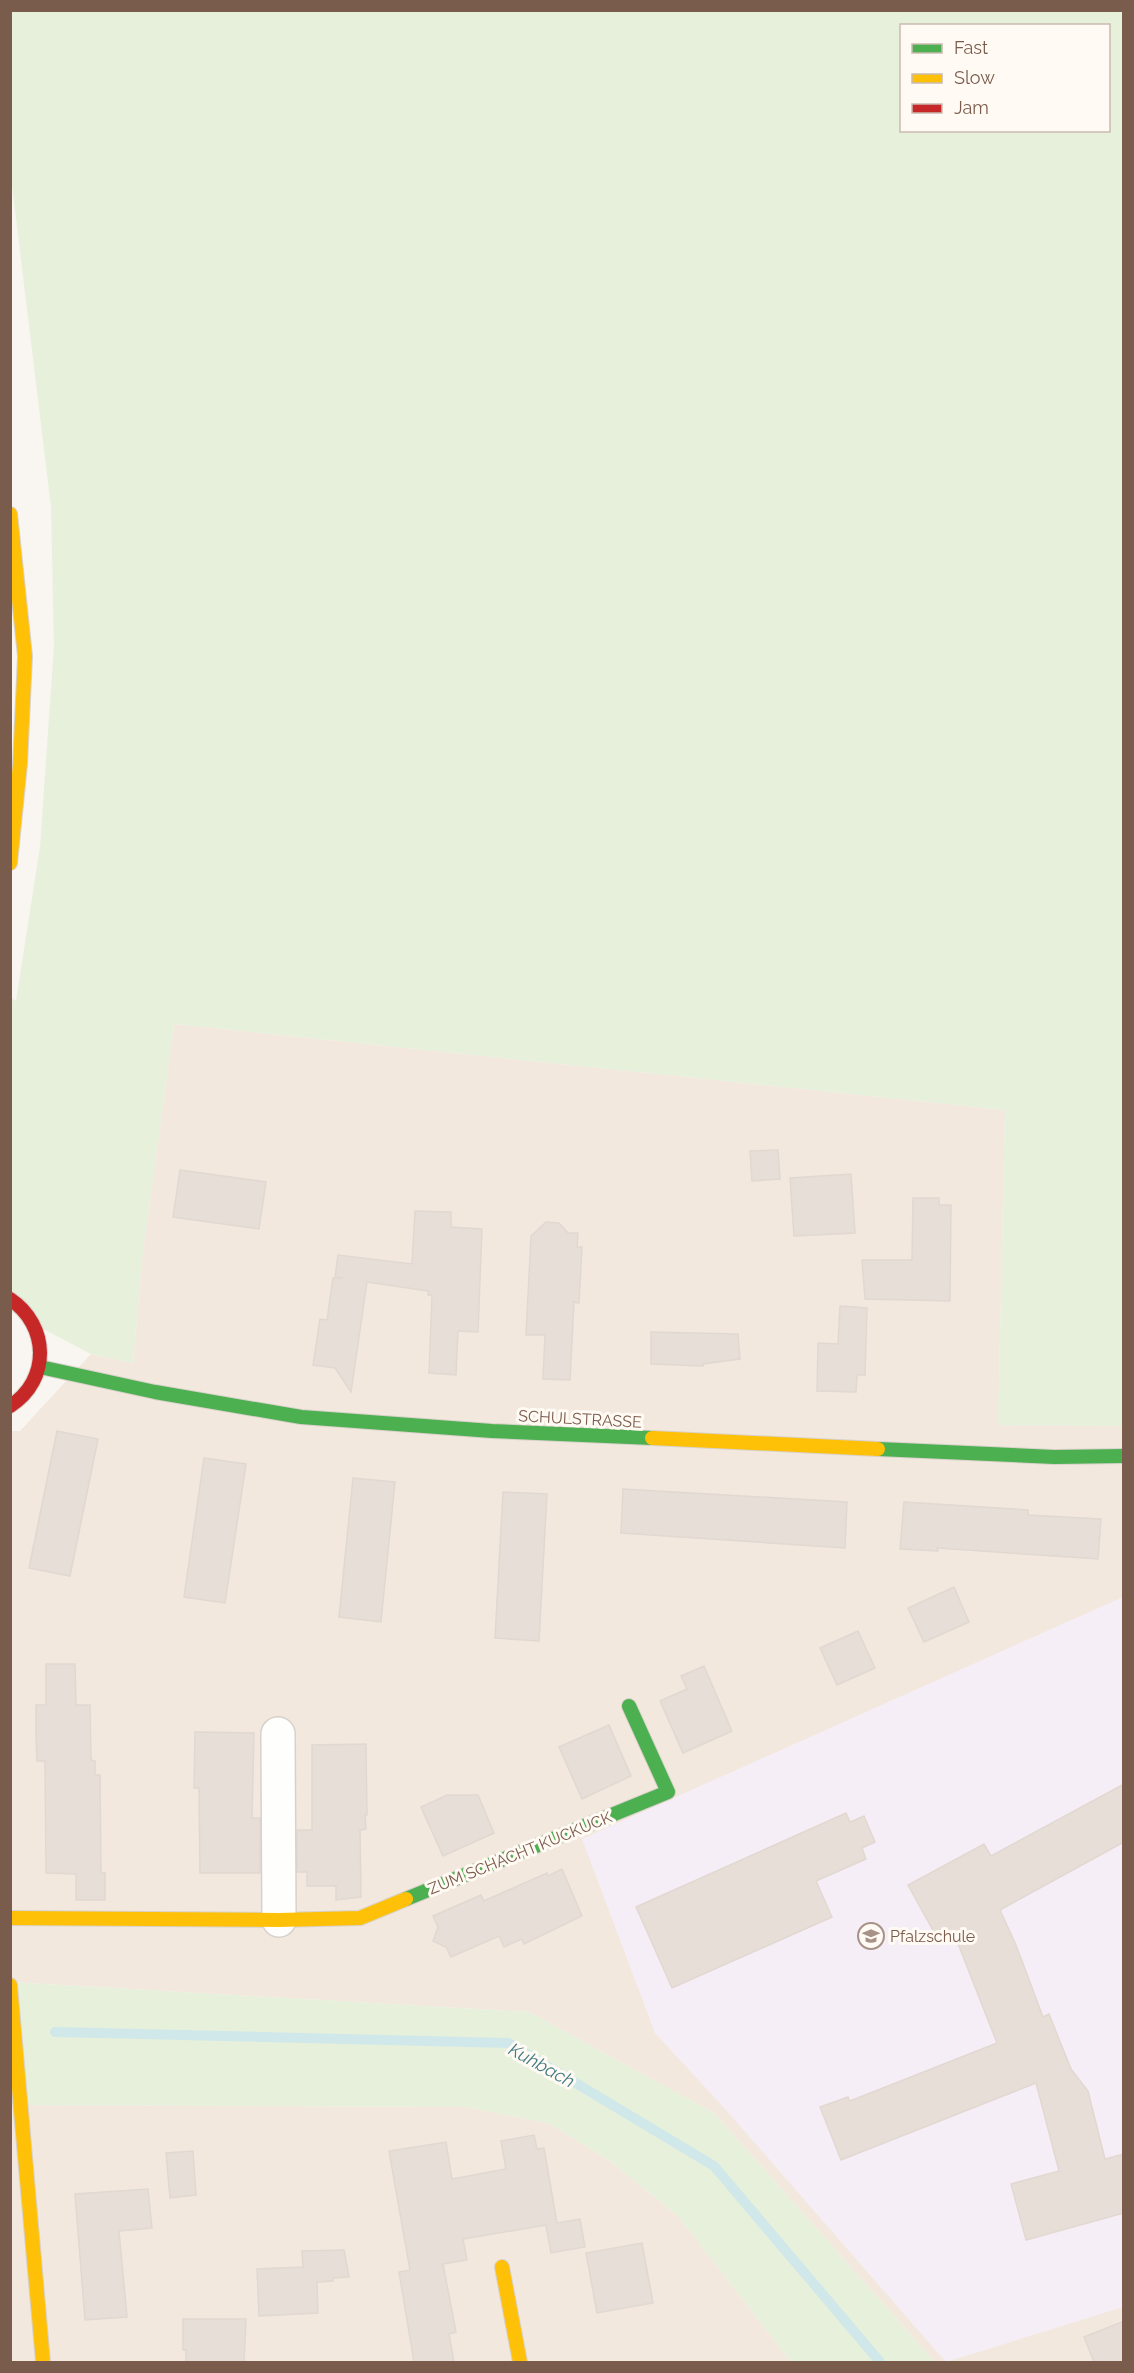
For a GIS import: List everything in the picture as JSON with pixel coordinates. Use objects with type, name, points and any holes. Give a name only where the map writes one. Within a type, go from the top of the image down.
[{"type":"main road","points":[[10,514],[25,656],[20,764],[10,863]]},
{"type":"main road","points":[[10,1299],[28,1314],[37,1330],[41,1348],[40,1367],[33,1384],[22,1398],[10,1406]]},
{"type":"main road","name":"SCHULSTRASSE","points":[[40,1367],[155,1392],[312,1418],[589,1436],[1054,1457],[1124,1456]]},
{"type":"main road","name":"ZUM SCHACHT KUCKUCK","points":[[10,1918],[279,1920],[360,1918],[668,1792],[629,1706]]},
{"type":"main road","points":[[10,1985],[43,2362]]},
{"type":"main road","points":[[502,2267],[520,2362]]},
{"type":"street","points":[[278,1734],[279,1920]]},
{"type":"shaded area","points":[[174,1024],[1005,1110],[998,1425],[1123,1426],[1123,2362],[935,2362],[714,2113],[529,2012],[11,1982],[10,1431],[20,1431],[91,1354],[133,1363],[142,1259]]},
{"type":"shaded area","name":"Pfalzschule","points":[[1123,1597],[1123,2307],[946,2362],[726,2110],[655,2033],[582,1839]]},
{"type":"shaded area","points":[[10,2105],[466,2107],[548,2123],[610,2161],[679,2217],[791,2362],[11,2362]]},
{"type":"green space","points":[[11,11],[1123,11],[1123,1426],[998,1425],[1005,1110],[174,1024],[142,1259],[133,1363],[91,1354],[11,1312],[10,997],[16,1001],[40,847],[54,646],[51,507],[11,177]]},
{"type":"green space","points":[[10,1982],[529,2012],[714,2113],[935,2362],[791,2362],[679,2217],[610,2161],[548,2123],[466,2107],[11,2105]]},
{"type":"building","points":[[778,1150],[780,1179],[752,1181],[750,1151]]},
{"type":"building","points":[[180,1170],[266,1182],[259,1229],[173,1217]]},
{"type":"building","points":[[851,1174],[855,1233],[794,1236],[790,1178]]},
{"type":"building","points":[[913,1198],[939,1198],[939,1205],[951,1205],[950,1301],[865,1299],[862,1260],[912,1260]]},
{"type":"building","points":[[415,1211],[451,1212],[451,1227],[482,1229],[478,1332],[458,1331],[456,1375],[429,1373],[432,1295],[428,1295],[428,1291],[367,1282],[351,1392],[335,1368],[313,1365],[320,1319],[327,1320],[333,1278],[343,1278],[335,1277],[338,1255],[412,1264]]},
{"type":"building","points":[[546,1222],[559,1223],[568,1233],[578,1233],[577,1247],[582,1247],[579,1303],[574,1302],[570,1380],[543,1379],[545,1335],[526,1335],[531,1236]]},
{"type":"building","points":[[840,1306],[867,1308],[865,1375],[857,1375],[856,1392],[817,1391],[818,1343],[838,1344]]},
{"type":"building","points":[[651,1332],[738,1334],[740,1359],[703,1364],[703,1366],[651,1364]]},
{"type":"building","points":[[57,1431],[98,1439],[70,1576],[29,1568]]},
{"type":"building","points":[[204,1458],[246,1464],[225,1603],[184,1597]]},
{"type":"building","points":[[353,1478],[395,1482],[381,1622],[339,1617]]},
{"type":"building","points":[[623,1489],[847,1502],[845,1548],[621,1533]]},
{"type":"building","points":[[503,1492],[547,1494],[539,1641],[495,1638]]},
{"type":"building","points":[[904,1502],[1028,1510],[1028,1515],[1101,1519],[1098,1559],[937,1548],[938,1551],[900,1549]]},
{"type":"building","points":[[954,1587],[969,1622],[924,1642],[908,1608]]},
{"type":"building","points":[[858,1631],[875,1668],[837,1685],[820,1648]]},
{"type":"building","points":[[46,1664],[75,1664],[76,1705],[90,1705],[91,1760],[95,1761],[95,1775],[100,1775],[101,1873],[105,1873],[105,1900],[76,1900],[76,1874],[46,1873],[45,1761],[37,1761],[36,1705],[46,1705]]},
{"type":"building","points":[[704,1666],[732,1731],[683,1753],[660,1701],[687,1689],[681,1676]]},
{"type":"building","points":[[609,1725],[631,1776],[582,1799],[559,1747]]},
{"type":"building","points":[[195,1732],[254,1733],[252,1818],[260,1818],[260,1873],[200,1873],[199,1788],[194,1788]]},
{"type":"building","points":[[366,1744],[367,1815],[365,1815],[366,1829],[360,1830],[361,1897],[336,1900],[336,1886],[307,1886],[307,1872],[297,1872],[297,1830],[312,1830],[312,1745]]},
{"type":"building","points":[[1124,1784],[1124,1842],[1000,1910],[1043,2017],[1049,2014],[1071,2069],[1088,2091],[1105,2159],[1124,2154],[1124,2213],[1026,2240],[1011,2184],[1059,2171],[1036,2083],[841,2160],[820,2107],[848,2097],[850,2101],[997,2043],[955,1936],[940,1943],[908,1885],[984,1844],[991,1856]]},
{"type":"building","points":[[447,1795],[478,1795],[494,1833],[443,1856],[421,1807]]},
{"type":"building","points":[[846,1813],[850,1822],[864,1816],[875,1842],[862,1848],[866,1859],[816,1881],[832,1917],[672,1988],[636,1907]]},
{"type":"building","points":[[562,1869],[582,1916],[524,1944],[522,1939],[504,1947],[499,1936],[451,1957],[446,1947],[433,1941],[438,1927],[433,1916],[481,1895],[484,1901],[547,1873],[548,1876]]},
{"type":"building","points":[[534,2135],[537,2149],[544,2148],[557,2223],[580,2219],[585,2247],[551,2253],[546,2225],[463,2239],[467,2260],[443,2264],[456,2332],[449,2334],[454,2362],[414,2362],[399,2272],[410,2270],[389,2151],[446,2142],[452,2179],[506,2169],[501,2141]]},
{"type":"building","points":[[193,2151],[196,2195],[170,2198],[166,2153]]},
{"type":"building","points":[[148,2189],[152,2228],[119,2231],[127,2317],[85,2320],[75,2194]]},
{"type":"building","points":[[642,2243],[653,2303],[597,2313],[586,2253]]},
{"type":"building","points":[[344,2250],[349,2277],[317,2282],[318,2313],[259,2316],[257,2269],[303,2267],[302,2251]]},
{"type":"building","points":[[183,2319],[246,2319],[244,2362],[186,2362],[186,2350],[183,2350]]},
{"type":"building","points":[[1124,2321],[1124,2362],[1094,2362],[1084,2337]]},
{"type":"waterway","name":"Kuhbach","points":[[55,2032],[509,2043],[714,2166],[880,2362]]},
{"type":"traffic: fast","points":[[40,1367],[155,1392],[301,1417],[492,1431],[652,1438]]},
{"type":"traffic: fast","points":[[878,1449],[1054,1457],[1124,1456]]},
{"type":"traffic: fast","points":[[406,1899],[668,1792],[629,1706]]},
{"type":"traffic: slow","points":[[10,514],[25,656],[20,764],[10,863]]},
{"type":"traffic: slow","points":[[652,1438],[878,1449]]},
{"type":"traffic: slow","points":[[10,1918],[279,1920],[360,1918],[406,1899]]},
{"type":"traffic: slow","points":[[10,1985],[43,2362]]},
{"type":"traffic: slow","points":[[502,2267],[520,2362]]},
{"type":"traffic: jam","points":[[10,1299],[23,1310],[32,1323],[38,1337],[40,1352],[33,1382],[10,1406]]},
{"type":"place","name":"Pfalzschule","points":[[871,1936]]}]
